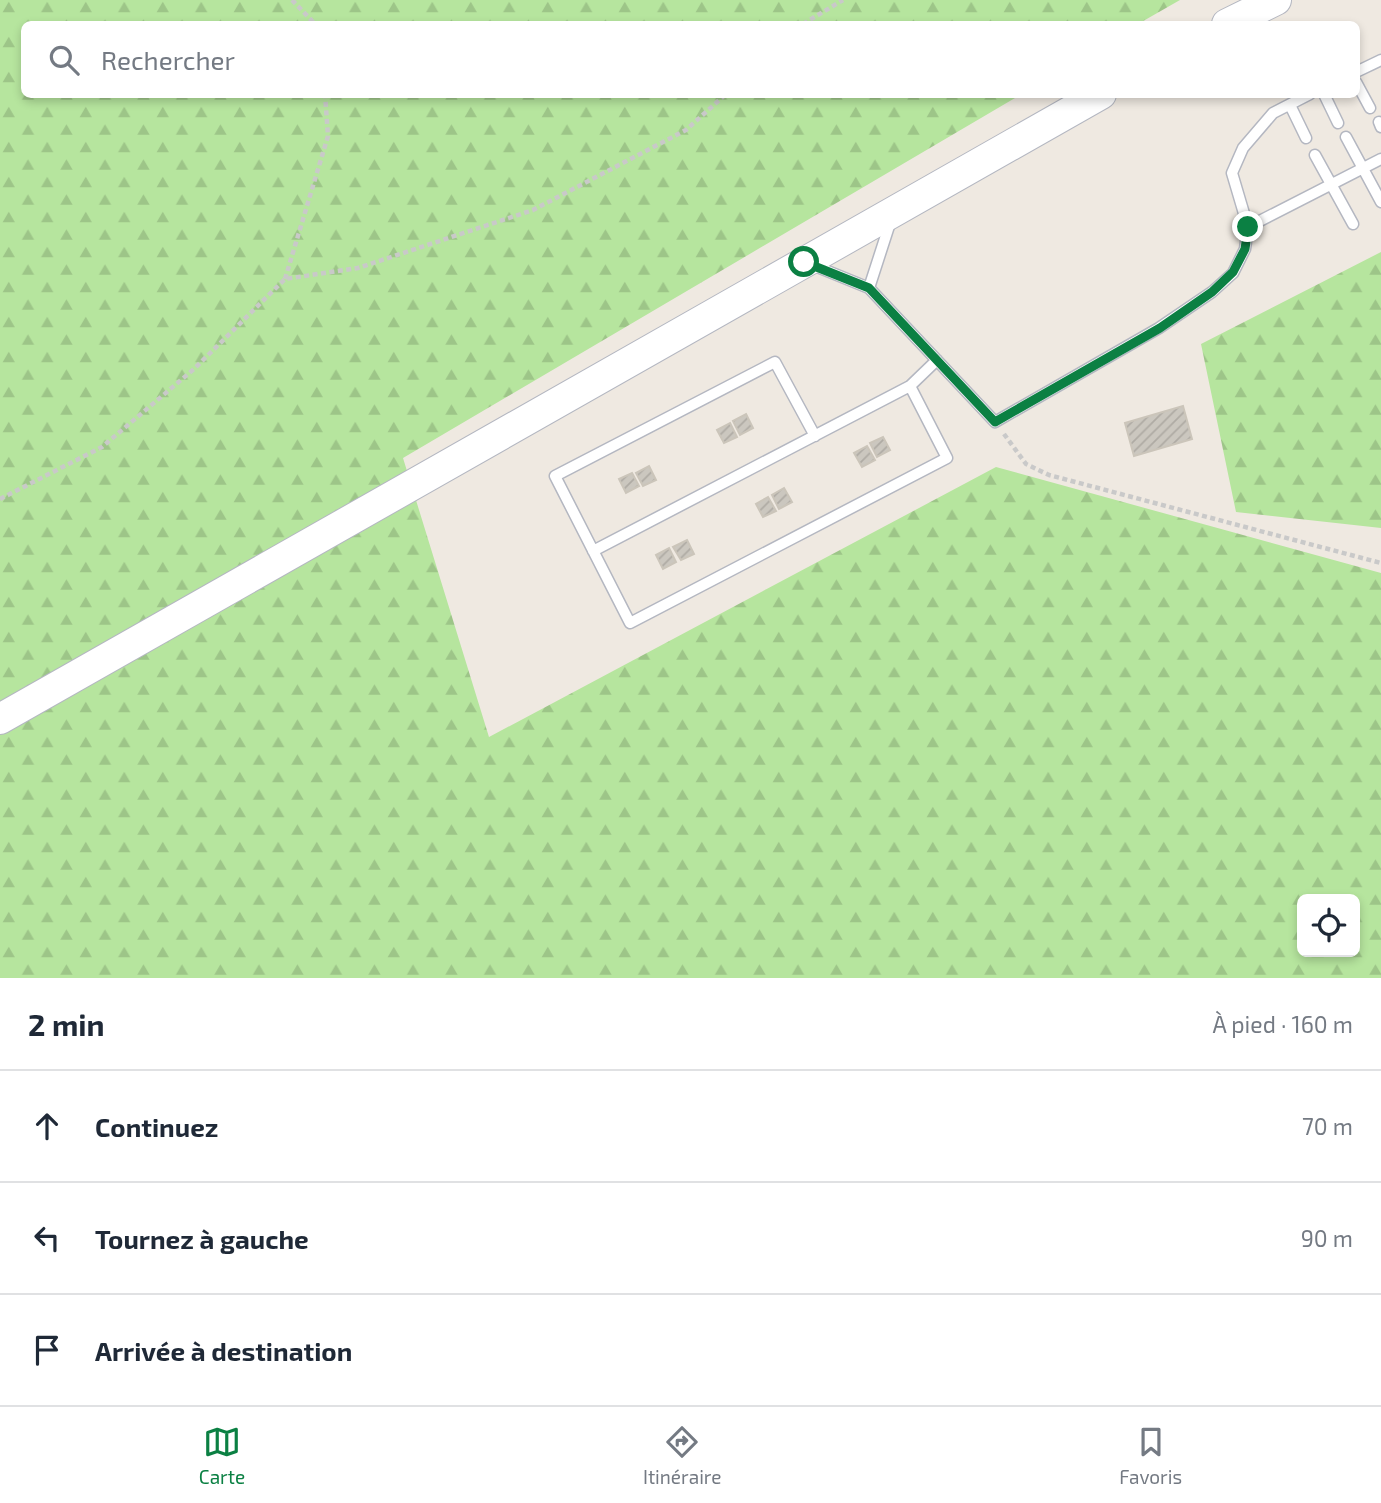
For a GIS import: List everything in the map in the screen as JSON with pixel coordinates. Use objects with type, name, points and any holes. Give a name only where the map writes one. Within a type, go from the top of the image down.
[{"type":"main road","points":[[1233,21],[1276,0]]},
{"type":"main road","points":[[0,719],[1094,98]]},
{"type":"lane","points":[[1360,70],[1381,60]]},
{"type":"lane","points":[[1360,89],[1370,108]]},
{"type":"lane","points":[[804,262],[869,288],[995,422],[1160,328],[1212,292],[1233,272],[1245,249],[1248,227],[1232,173],[1254,131],[1273,113],[1303,98]]},
{"type":"lane","points":[[1326,98],[1338,122]]},
{"type":"lane","points":[[1290,105],[1306,138]]},
{"type":"lane","points":[[1346,137],[1381,202]]},
{"type":"lane","points":[[1315,155],[1353,224]]},
{"type":"lane","points":[[1248,227],[1381,159]]},
{"type":"lane","points":[[869,288],[894,211]]},
{"type":"lane","points":[[593,551],[910,386],[937,360]]},
{"type":"lane","points":[[815,436],[775,362],[555,476],[630,623],[947,458],[910,386]]},
{"type":"path","points":[[292,0],[312,21]]},
{"type":"path","points":[[808,21],[843,0]]},
{"type":"path","points":[[0,499],[102,447],[194,369],[285,279],[328,136],[325,98]]},
{"type":"path","points":[[285,279],[358,268],[533,210],[686,130],[722,98]]},
{"type":"path","points":[[995,422],[1026,464],[1049,475],[1381,563]]},
{"type":"green space","points":[[0,0],[1180,0],[1143,21],[21,21],[21,98],[1015,98],[403,458],[489,737],[996,467],[1381,573],[1381,978],[0,978]]},
{"type":"green space","points":[[1381,252],[1381,528],[1236,512],[1201,344]]},
{"type":"building","points":[[1183,406],[1192,439],[1134,456],[1125,423]]},
{"type":"building","points":[[746,414],[753,428],[740,435],[733,421]]},
{"type":"building","points":[[730,423],[737,437],[724,443],[717,430]]},
{"type":"building","points":[[883,437],[890,450],[877,457],[870,443]]},
{"type":"building","points":[[867,446],[875,460],[862,467],[854,453]]},
{"type":"building","points":[[649,466],[656,480],[643,486],[636,473]]},
{"type":"building","points":[[632,473],[639,486],[626,493],[619,479]]},
{"type":"building","points":[[784,488],[792,502],[779,509],[772,495]]},
{"type":"building","points":[[768,497],[776,511],[763,517],[756,504]]},
{"type":"building","points":[[687,540],[694,554],[681,560],[673,547]]},
{"type":"building","points":[[669,548],[676,562],[663,569],[656,555]]},
{"type":"route","points":[[804,262],[869,288],[995,422],[1160,328],[1212,292],[1233,272],[1245,249],[1248,227]]}]
